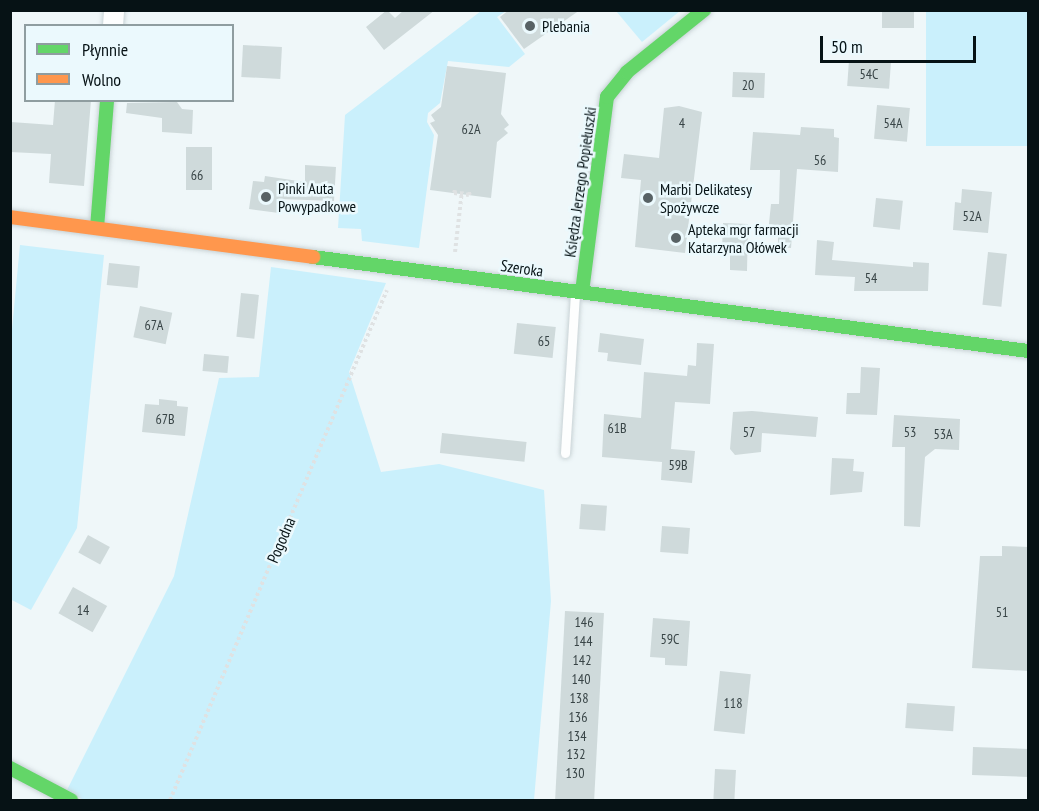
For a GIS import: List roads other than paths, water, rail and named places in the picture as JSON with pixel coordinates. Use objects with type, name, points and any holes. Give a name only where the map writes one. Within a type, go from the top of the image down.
[{"type":"street","name":"Księdza Jerzego Popiełuszki","points":[[579,292],[607,97],[627,72],[704,10]]},
{"type":"street","points":[[97,228],[107,102]]},
{"type":"street","name":"Szeroka","points":[[10,217],[1029,351]]},
{"type":"street","points":[[10,768],[71,801]]},
{"type":"lane","points":[[565,453],[579,292]]},
{"type":"place","name":"Plebania","points":[[530,26]]},
{"type":"place","name":"Pinki Auta Powypadkowe","points":[[266,197]]},
{"type":"place","name":"Marbi Delikatesy Spożywcze","points":[[648,198]]},
{"type":"place","name":"Apteka mgr farmacji Katarzyna Ołówek","points":[[676,238]]}]
